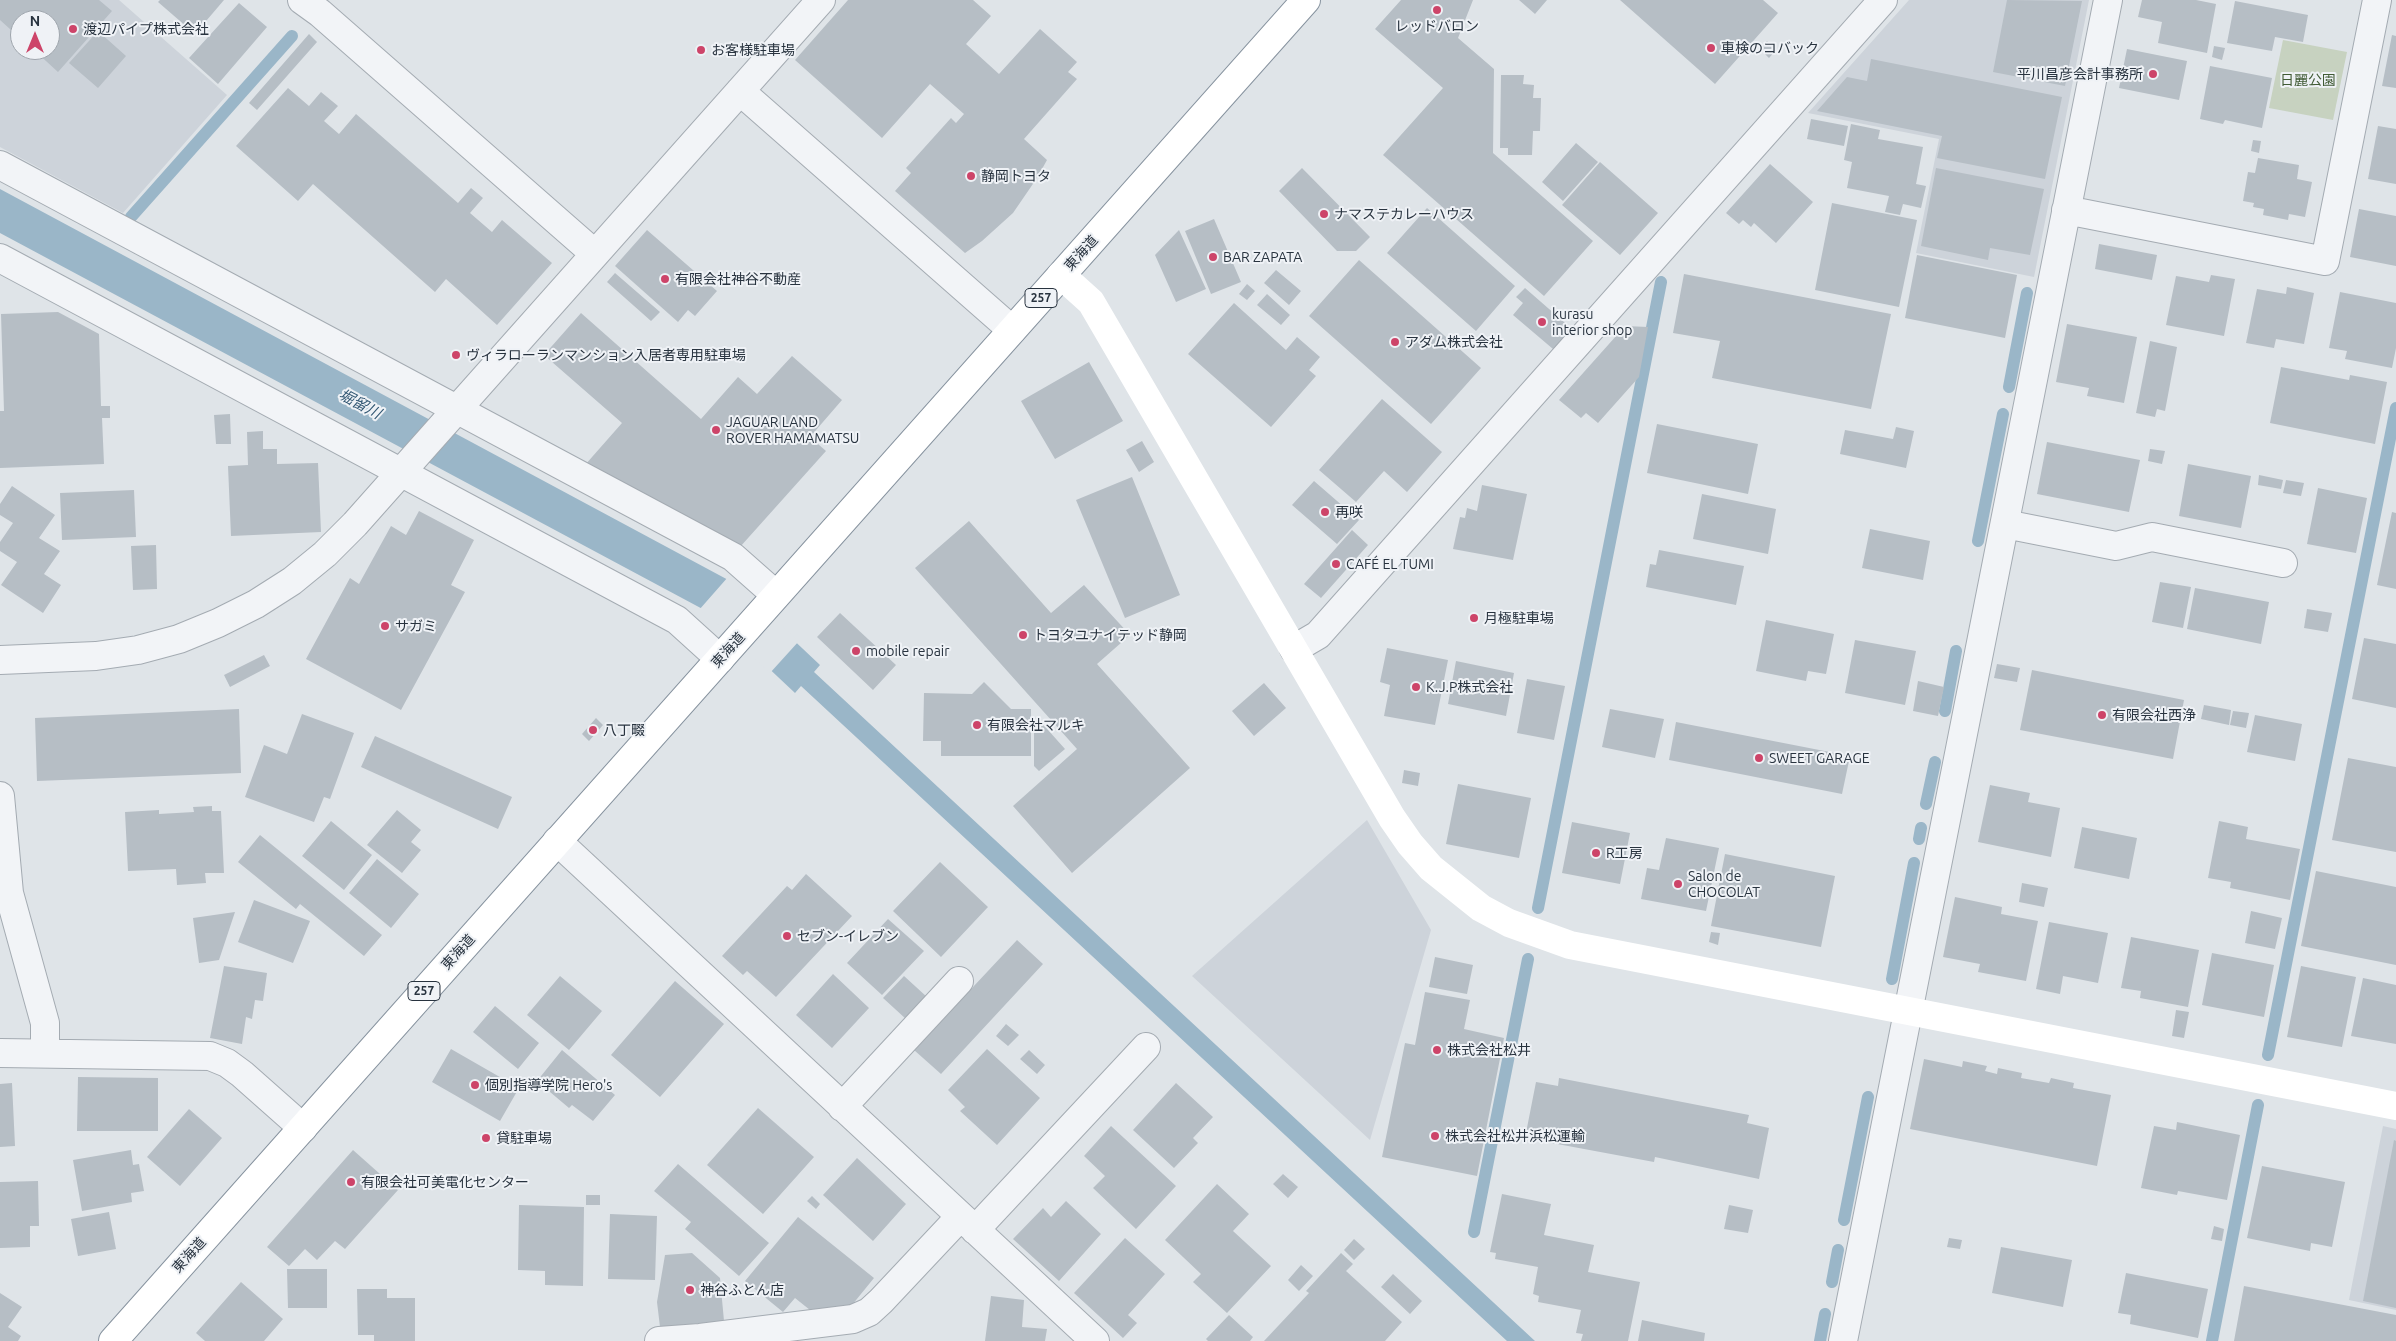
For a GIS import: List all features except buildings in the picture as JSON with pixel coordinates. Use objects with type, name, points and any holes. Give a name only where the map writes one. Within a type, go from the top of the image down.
[{"type":"main road","name":"東海道","points":[[115,1340],[1306,0]]},
{"type":"main road","points":[[1061,275],[1091,302],[1392,818],[1410,844],[1437,873],[1481,908],[1509,924],[1570,945],[2396,1106]]},
{"type":"street","points":[[302,0],[320,13],[595,254]]},
{"type":"street","points":[[0,660],[96,656],[138,650],[179,639],[218,623],[256,604],[292,581],[325,554],[405,468],[821,0]]},
{"type":"street","points":[[1294,649],[1318,635],[1883,0]]},
{"type":"street","points":[[1843,1341],[2108,0]]},
{"type":"street","points":[[2066,210],[2325,261],[2376,0]]},
{"type":"street","points":[[740,91],[1012,330]]},
{"type":"street","points":[[0,165],[453,414],[733,557],[770,602]]},
{"type":"street","points":[[0,258],[405,468],[677,620],[727,650]]},
{"type":"street","points":[[2005,524],[2116,546],[2152,537],[2283,563]]},
{"type":"street","points":[[0,796],[9,893],[45,1023],[45,1053]]},
{"type":"street","points":[[557,841],[1095,1341]]},
{"type":"street","points":[[842,1107],[959,981]]},
{"type":"street","points":[[659,1341],[700,1340],[836,1322],[853,1319],[868,1312],[968,1223],[1146,1047]]},
{"type":"street","points":[[0,1053],[210,1056],[227,1063],[242,1074],[303,1128]]},
{"type":"shaded area","points":[[0,0],[119,0],[227,95],[123,213],[0,147]]},
{"type":"shaded area","points":[[1909,0],[2089,0],[2034,277],[1916,253],[1939,139],[1808,113]]},
{"type":"shaded area","points":[[1367,820],[1431,930],[1370,1140],[1192,976]]},
{"type":"shaded area","points":[[2383,1126],[2396,1129],[2396,1310],[2349,1300]]},
{"type":"green space","name":"日麗公園","points":[[2283,40],[2347,52],[2333,120],[2269,108]]},
{"type":"water","name":"堀留川","points":[[0,189],[732,582],[820,665],[814,672],[1535,1341],[1507,1341],[801,686],[795,693],[710,613],[0,233]]},
{"type":"pier","points":[[728,577],[799,641],[770,673],[708,615],[699,610]]},
{"type":"waterway","points":[[131,217],[292,36]]},
{"type":"waterway","points":[[1538,908],[1661,282]]},
{"type":"waterway","points":[[2009,387],[2027,293]]},
{"type":"waterway","points":[[2268,1055],[2396,408]]},
{"type":"waterway","points":[[1978,541],[2003,414]]},
{"type":"waterway","points":[[1945,711],[1956,651]]},
{"type":"waterway","points":[[1926,804],[1935,762]]},
{"type":"waterway","points":[[1919,839],[1921,828]]},
{"type":"waterway","points":[[1892,979],[1914,863]]},
{"type":"waterway","points":[[1474,1232],[1528,959]]},
{"type":"waterway","points":[[1844,1220],[1868,1097]]},
{"type":"waterway","points":[[2212,1341],[2258,1105]]},
{"type":"waterway","points":[[1832,1282],[1838,1250]]},
{"type":"waterway","points":[[1820,1341],[1825,1314]]},
{"type":"place","name":"レッドバロン","points":[[1437,10]]},
{"type":"place","name":"渡辺パイプ株式会社","points":[[73,29]]},
{"type":"place","name":"車検のコバック","points":[[1711,48]]},
{"type":"place","name":"お客様駐車場","points":[[701,50]]},
{"type":"place","name":"平川昌彦会計事務所","points":[[2153,74]]},
{"type":"place","name":"静岡トヨタ","points":[[971,176]]},
{"type":"place","name":"ナマステカレーハウス","points":[[1324,214]]},
{"type":"place","name":"BAR ZAPATA","points":[[1213,257]]},
{"type":"place","name":"有限会社神谷不動産","points":[[665,279]]},
{"type":"place","name":"kurasu interior shop","points":[[1542,322]]},
{"type":"place","name":"アダム株式会社","points":[[1395,342]]},
{"type":"place","name":"ヴィラローランマンション入居者専用駐車場","points":[[456,355]]},
{"type":"place","name":"JAGUAR LAND ROVER HAMAMATSU","points":[[716,430]]},
{"type":"place","name":"再咲","points":[[1325,512]]},
{"type":"place","name":"CAFÉ EL TUMI","points":[[1336,564]]},
{"type":"place","name":"月極駐車場","points":[[1474,618]]},
{"type":"place","name":"サガミ","points":[[385,626]]},
{"type":"place","name":"トヨタユナイテッド静岡","points":[[1023,635]]},
{"type":"place","name":"mobile repair","points":[[856,651]]},
{"type":"place","name":"K.J.P株式会社","points":[[1416,687]]},
{"type":"place","name":"有限会社西浄","points":[[2102,715]]},
{"type":"place","name":"有限会社マルキ","points":[[977,725]]},
{"type":"place","name":"八丁畷","points":[[593,730]]},
{"type":"place","name":"SWEET GARAGE","points":[[1759,758]]},
{"type":"place","name":"R工房","points":[[1596,853]]},
{"type":"place","name":"Salon de CHOCOLAT","points":[[1678,884]]},
{"type":"place","name":"セブン-イレブン","points":[[787,936]]},
{"type":"place","name":"株式会社松井","points":[[1437,1050]]},
{"type":"place","name":"個別指導学院 Hero's","points":[[475,1085]]},
{"type":"place","name":"株式会社松井浜松運輸","points":[[1435,1136]]},
{"type":"place","name":"貸駐車場","points":[[486,1138]]},
{"type":"place","name":"有限会社可美電化センター","points":[[351,1182]]},
{"type":"place","name":"神谷ふとん店","points":[[690,1290]]}]
